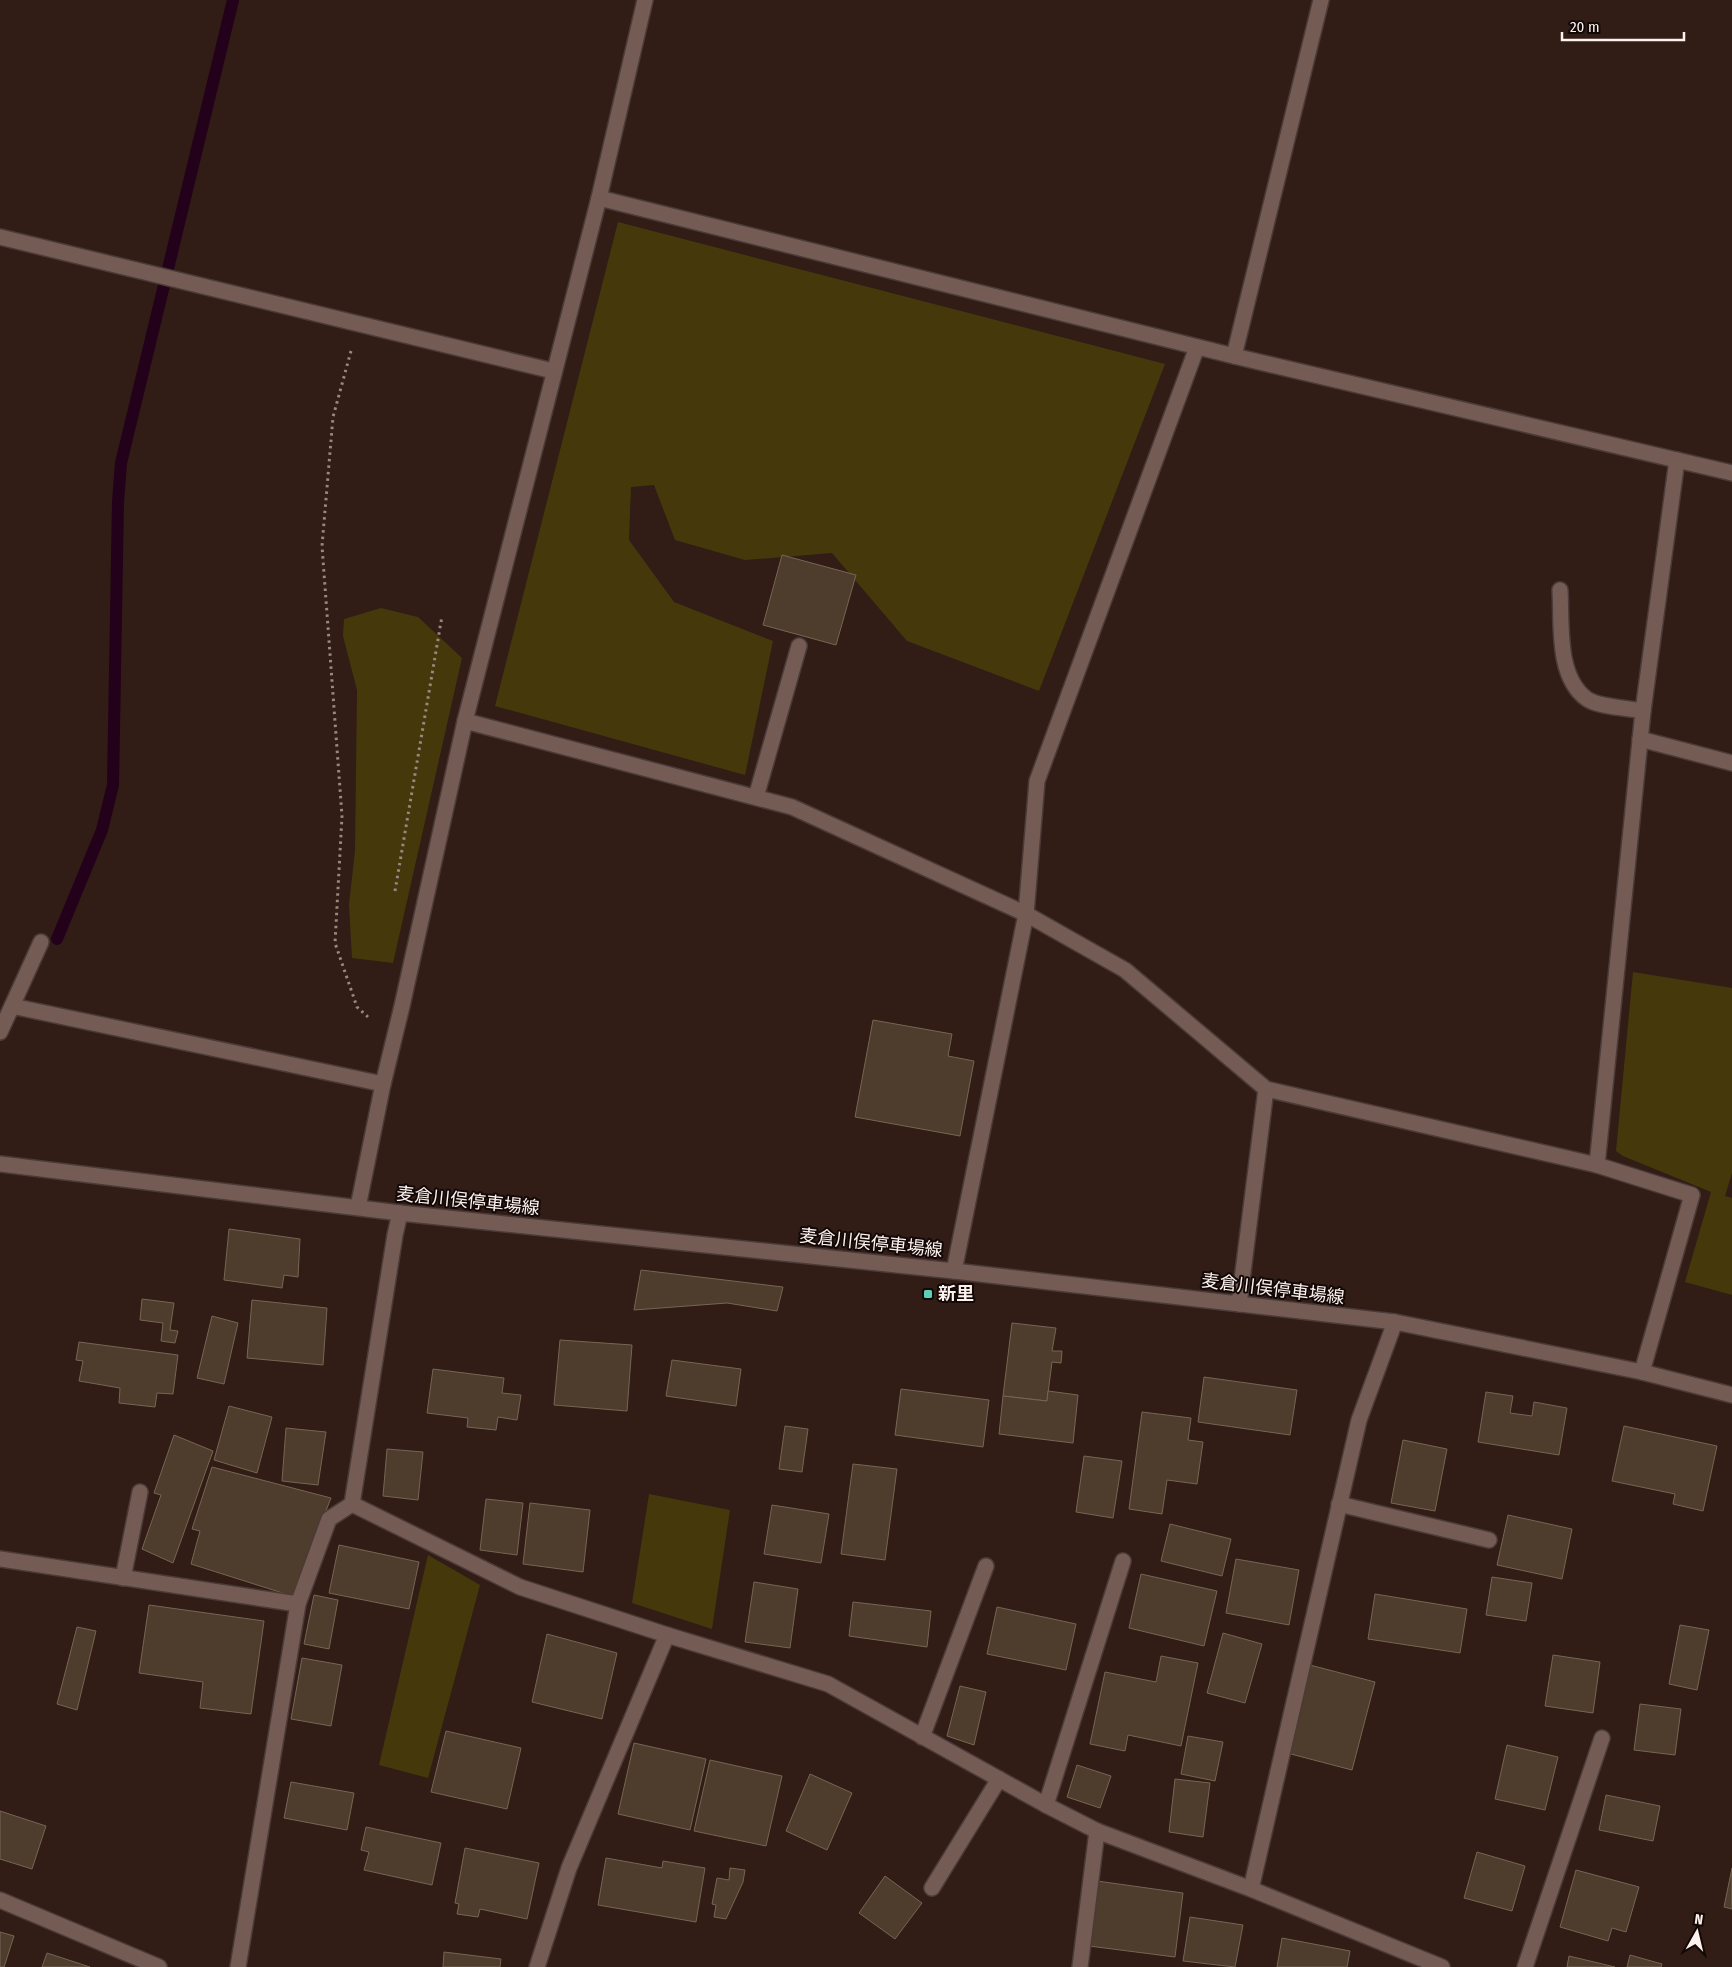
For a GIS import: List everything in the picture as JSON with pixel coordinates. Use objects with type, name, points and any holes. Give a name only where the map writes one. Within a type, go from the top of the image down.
[{"type":"street","points":[[358,1207],[383,1084],[465,721],[599,198],[645,0]]},
{"type":"street","points":[[1234,356],[1321,0]]},
{"type":"street","points":[[599,198],[1234,356],[1732,473]]},
{"type":"street","points":[[0,237],[554,371]]},
{"type":"street","points":[[954,1271],[1026,914],[1037,780],[1197,346]]},
{"type":"street","points":[[1597,1166],[1643,711],[1676,460]]},
{"type":"street","points":[[1560,590],[1564,665],[1575,686],[1587,699],[1643,711]]},
{"type":"street","points":[[756,797],[798,646]]},
{"type":"street","points":[[465,721],[792,807],[1026,914],[1125,970],[1266,1089],[1597,1166],[1692,1195],[1642,1372]]},
{"type":"street","points":[[1640,739],[1732,763]]},
{"type":"street","points":[[0,1032],[41,942]]},
{"type":"street","points":[[12,1006],[383,1084]]},
{"type":"street","points":[[1239,1304],[1266,1089]]},
{"type":"street","name":"麦倉川俣停車場線","points":[[0,1164],[400,1213],[954,1271],[1395,1322],[1642,1372],[1732,1395]]},
{"type":"street","points":[[238,1967],[298,1604],[329,1519],[352,1504],[400,1213]]},
{"type":"street","points":[[1251,1888],[1359,1420],[1395,1322]]},
{"type":"street","points":[[124,1578],[140,1492]]},
{"type":"street","points":[[352,1504],[520,1587],[667,1635],[828,1684],[1046,1805],[1097,1831],[1251,1888],[1442,1967]]},
{"type":"street","points":[[1339,1504],[1489,1540]]},
{"type":"street","points":[[0,1559],[298,1604]]},
{"type":"street","points":[[1046,1805],[1123,1561]]},
{"type":"street","points":[[922,1737],[986,1566]]},
{"type":"street","points":[[537,1967],[569,1868],[667,1635]]},
{"type":"street","points":[[1525,1967],[1602,1738]]},
{"type":"street","points":[[932,1888],[999,1779]]},
{"type":"street","points":[[1080,1967],[1097,1831]]},
{"type":"street","points":[[0,1900],[159,1967]]},
{"type":"path","points":[[359,323],[333,417],[322,546],[342,816],[335,944],[357,1007],[393,1039]]},
{"type":"path","points":[[394,896],[442,616]]},
{"type":"shaded area","points":[[618,222],[1165,364],[1039,691],[907,641],[832,553],[745,560],[675,540],[654,485],[631,487],[629,540],[674,602],[773,641],[745,775],[495,706]]},
{"type":"shaded area","points":[[381,608],[418,617],[462,658],[393,963],[352,958],[349,904],[355,851],[357,690],[343,636],[344,619]]},
{"type":"shaded area","points":[[1633,972],[1732,988],[1732,1173],[1725,1196],[1732,1198],[1732,1295],[1685,1282],[1711,1192],[1623,1156],[1616,1151]]},
{"type":"shaded area","points":[[649,1494],[730,1510],[712,1629],[632,1603]]},
{"type":"shaded area","points":[[428,1555],[480,1585],[428,1778],[379,1765]]},
{"type":"building","points":[[782,555],[856,575],[836,645],[763,625]]},
{"type":"building","points":[[873,1020],[952,1034],[948,1056],[974,1061],[960,1136],[855,1117]]},
{"type":"building","points":[[229,1229],[300,1239],[298,1277],[284,1275],[282,1288],[224,1280]]},
{"type":"building","points":[[641,1270],[783,1287],[777,1311],[727,1303],[634,1310]]},
{"type":"building","points":[[142,1299],[174,1303],[170,1330],[178,1331],[175,1343],[161,1341],[163,1323],[140,1320]]},
{"type":"building","points":[[252,1300],[327,1308],[323,1365],[247,1358]]},
{"type":"building","points":[[212,1316],[238,1323],[224,1384],[197,1378]]},
{"type":"building","points":[[1012,1323],[1056,1328],[1052,1351],[1062,1351],[1061,1363],[1052,1362],[1047,1401],[1003,1396]]},
{"type":"building","points":[[560,1340],[632,1345],[627,1411],[554,1405]]},
{"type":"building","points":[[79,1342],[178,1355],[173,1394],[157,1393],[155,1407],[119,1403],[120,1388],[79,1381],[83,1361],[76,1360]]},
{"type":"building","points":[[672,1360],[741,1369],[736,1406],[666,1396]]},
{"type":"building","points":[[433,1369],[504,1378],[502,1393],[521,1395],[517,1420],[498,1417],[496,1430],[467,1427],[468,1418],[427,1413]]},
{"type":"building","points":[[1204,1377],[1297,1390],[1290,1435],[1198,1422]]},
{"type":"building","points":[[901,1389],[989,1400],[983,1447],[895,1435]]},
{"type":"building","points":[[1048,1391],[1078,1395],[1073,1443],[999,1434],[1003,1396],[1047,1401]]},
{"type":"building","points":[[1486,1392],[1513,1396],[1510,1413],[1532,1416],[1534,1402],[1567,1408],[1559,1455],[1478,1442]]},
{"type":"building","points":[[229,1406],[272,1417],[257,1473],[214,1460]]},
{"type":"building","points":[[1142,1412],[1191,1418],[1188,1440],[1203,1442],[1197,1484],[1167,1480],[1162,1514],[1129,1509]]},
{"type":"building","points":[[785,1426],[808,1429],[802,1472],[779,1469]]},
{"type":"building","points":[[1624,1426],[1717,1446],[1703,1511],[1673,1504],[1675,1494],[1612,1481]]},
{"type":"building","points":[[286,1428],[326,1432],[318,1485],[282,1481]]},
{"type":"building","points":[[174,1435],[213,1451],[173,1563],[142,1549],[161,1495],[154,1493]]},
{"type":"building","points":[[1403,1440],[1447,1449],[1435,1511],[1391,1503]]},
{"type":"building","points":[[387,1449],[423,1452],[418,1500],[383,1496]]},
{"type":"building","points":[[1084,1456],[1122,1461],[1113,1518],[1076,1512]]},
{"type":"building","points":[[853,1464],[897,1469],[885,1560],[841,1554]]},
{"type":"building","points":[[212,1467],[331,1498],[292,1596],[191,1564],[200,1531],[192,1529]]},
{"type":"building","points":[[486,1499],[523,1503],[517,1555],[480,1550]]},
{"type":"building","points":[[530,1503],[590,1510],[583,1572],[523,1564]]},
{"type":"building","points":[[772,1505],[829,1514],[821,1563],[764,1554]]},
{"type":"building","points":[[1508,1515],[1572,1529],[1562,1579],[1497,1565]]},
{"type":"building","points":[[1170,1524],[1231,1539],[1222,1576],[1161,1561]]},
{"type":"building","points":[[339,1545],[419,1562],[409,1609],[329,1593]]},
{"type":"building","points":[[1236,1559],[1299,1570],[1289,1625],[1226,1613]]},
{"type":"building","points":[[1141,1574],[1217,1591],[1204,1646],[1129,1628]]},
{"type":"building","points":[[1492,1577],[1532,1583],[1526,1621],[1486,1615]]},
{"type":"building","points":[[754,1582],[798,1589],[790,1648],[745,1642]]},
{"type":"building","points":[[1375,1594],[1467,1609],[1460,1653],[1368,1639]]},
{"type":"building","points":[[314,1595],[338,1600],[329,1649],[304,1644]]},
{"type":"building","points":[[853,1602],[931,1611],[927,1647],[849,1636]]},
{"type":"building","points":[[149,1605],[264,1621],[251,1714],[200,1708],[203,1682],[139,1673]]},
{"type":"building","points":[[997,1607],[1076,1624],[1066,1670],[987,1654]]},
{"type":"building","points":[[1680,1625],[1709,1630],[1697,1690],[1669,1684]]},
{"type":"building","points":[[77,1627],[96,1631],[77,1710],[57,1704]]},
{"type":"building","points":[[1223,1633],[1262,1644],[1245,1703],[1207,1693]]},
{"type":"building","points":[[547,1634],[617,1653],[602,1719],[532,1702]]},
{"type":"building","points":[[1553,1655],[1600,1662],[1593,1713],[1545,1706]]},
{"type":"building","points":[[1161,1656],[1198,1663],[1181,1746],[1128,1735],[1125,1751],[1090,1744],[1105,1672],[1156,1682]]},
{"type":"building","points":[[302,1658],[342,1665],[331,1726],[291,1719]]},
{"type":"building","points":[[1310,1665],[1375,1682],[1352,1770],[1287,1753]]},
{"type":"building","points":[[960,1686],[986,1692],[974,1745],[947,1736]]},
{"type":"building","points":[[1640,1704],[1681,1709],[1675,1755],[1634,1750]]},
{"type":"building","points":[[446,1731],[521,1748],[507,1809],[431,1792]]},
{"type":"building","points":[[1188,1736],[1223,1742],[1215,1781],[1181,1774]]},
{"type":"building","points":[[634,1743],[706,1759],[690,1830],[618,1814]]},
{"type":"building","points":[[1507,1745],[1558,1757],[1545,1810],[1495,1799]]},
{"type":"building","points":[[710,1760],[782,1776],[766,1846],[694,1831]]},
{"type":"building","points":[[1077,1765],[1111,1776],[1100,1808],[1067,1797]]},
{"type":"building","points":[[810,1774],[852,1793],[827,1850],[786,1831]]},
{"type":"building","points":[[1175,1779],[1210,1783],[1203,1837],[1169,1832]]},
{"type":"building","points":[[291,1782],[354,1793],[347,1830],[284,1818]]},
{"type":"building","points":[[1606,1795],[1660,1806],[1653,1841],[1599,1830]]},
{"type":"building","points":[[0,1811],[46,1826],[32,1869],[0,1859]]},
{"type":"building","points":[[366,1827],[441,1843],[432,1885],[364,1870],[369,1852],[361,1850]]},
{"type":"building","points":[[465,1848],[539,1863],[527,1919],[480,1909],[478,1917],[457,1914],[459,1904],[455,1903]]},
{"type":"building","points":[[1477,1852],[1525,1866],[1512,1911],[1464,1898]]},
{"type":"building","points":[[606,1858],[662,1868],[663,1861],[705,1868],[696,1922],[598,1905]]},
{"type":"building","points":[[730,1868],[745,1870],[743,1882],[726,1919],[714,1917],[716,1905],[712,1904],[717,1878],[729,1880]]},
{"type":"building","points":[[1732,1868],[1732,1909],[1724,1907]]},
{"type":"building","points":[[1576,1870],[1639,1887],[1626,1932],[1612,1928],[1608,1941],[1560,1927]]},
{"type":"building","points":[[885,1876],[922,1903],[895,1939],[859,1913]]},
{"type":"building","points":[[1097,1881],[1183,1893],[1175,1957],[1089,1946]]},
{"type":"building","points":[[1190,1917],[1243,1925],[1235,1967],[1183,1961]]},
{"type":"building","points":[[0,1932],[14,1936],[4,1967],[0,1967]]},
{"type":"building","points":[[1282,1938],[1350,1951],[1347,1967],[1277,1967]]},
{"type":"building","points":[[444,1952],[501,1959],[500,1967],[443,1967]]},
{"type":"building","points":[[47,1953],[90,1967],[42,1967]]},
{"type":"building","points":[[1630,1955],[1662,1964],[1661,1967],[1627,1967]]},
{"type":"building","points":[[1569,1956],[1615,1967],[1567,1967]]},
{"type":"waterway","points":[[57,939],[102,830],[113,785],[118,502],[121,463],[233,0]]},
{"type":"place","name":"新里","points":[[928,1294]]}]
